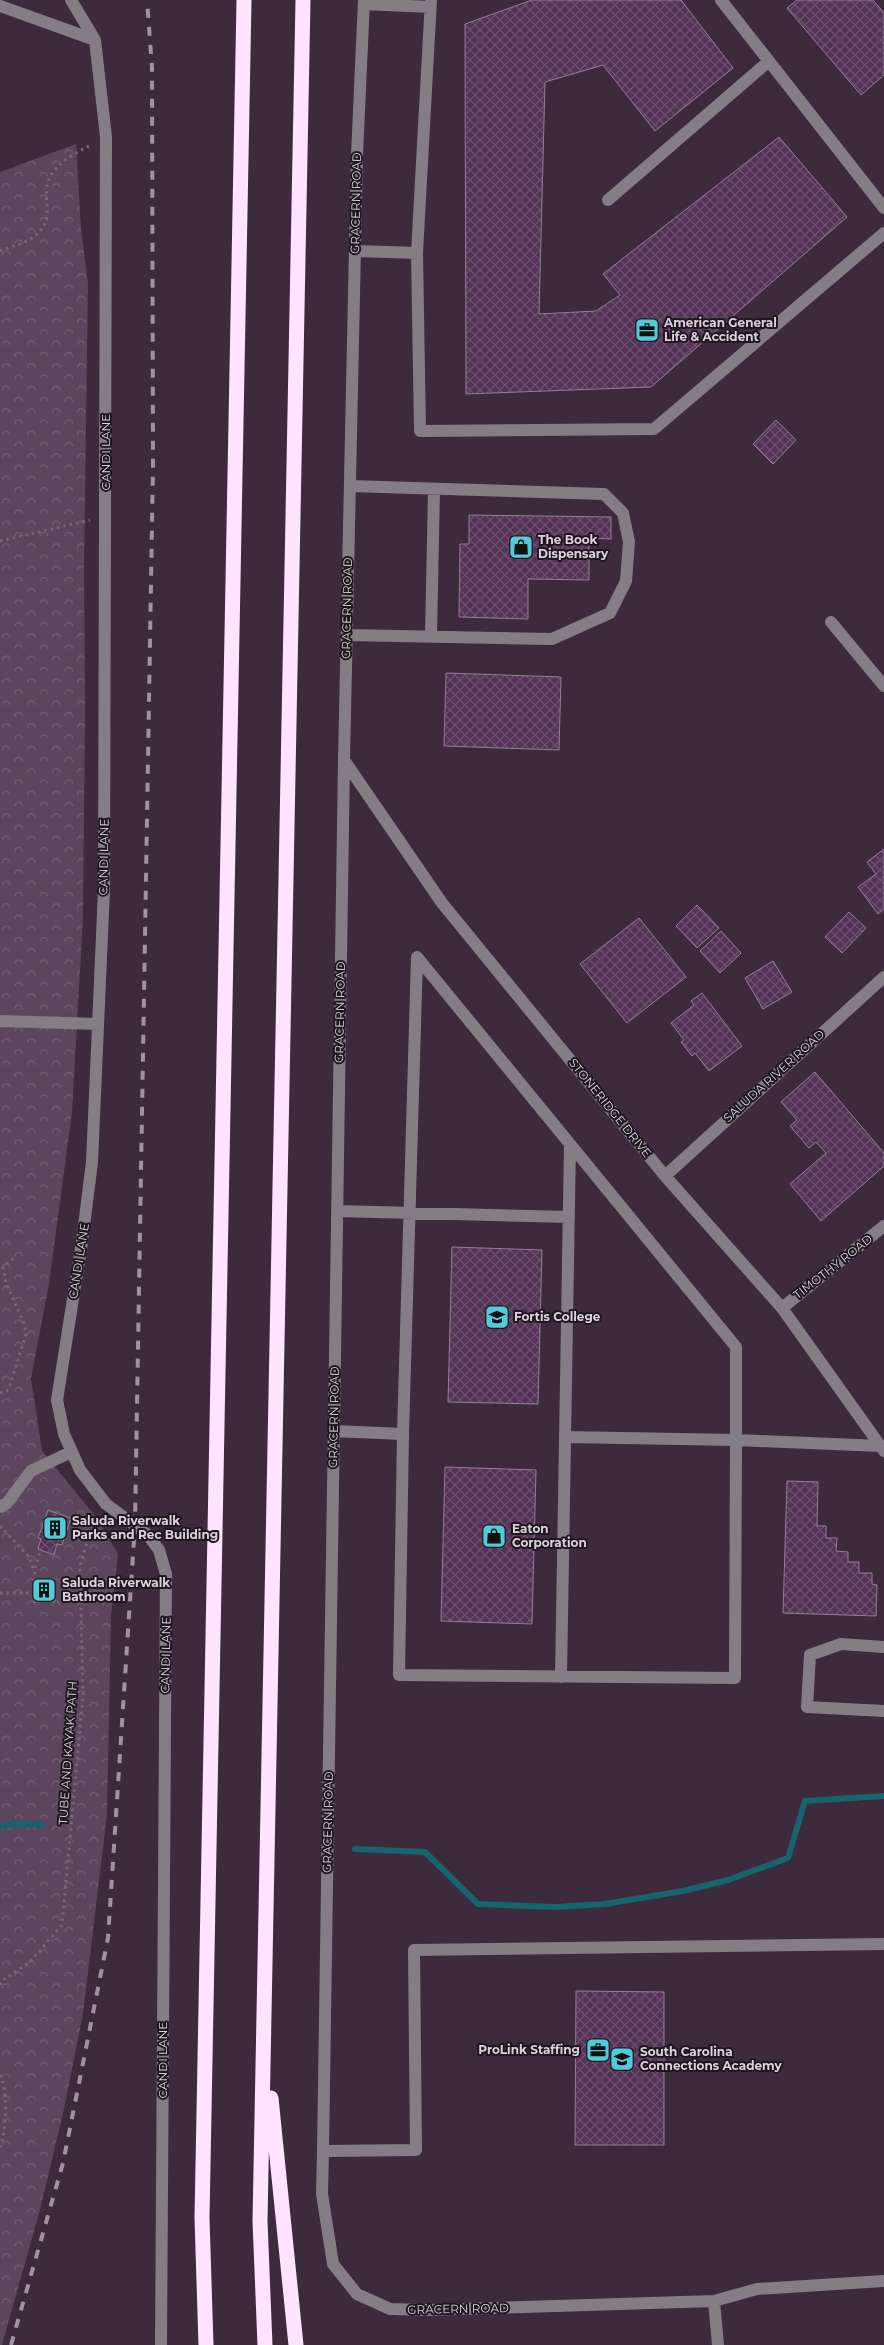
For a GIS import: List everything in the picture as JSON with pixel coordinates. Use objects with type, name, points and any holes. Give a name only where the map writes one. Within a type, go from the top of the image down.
[{"type":"highway","points":[[206,2345],[202,2218],[244,0]]},
{"type":"highway","points":[[264,2345],[260,2221],[303,0]]},
{"type":"highway","points":[[264,2034],[296,2345]]},
{"type":"street","points":[[71,0],[95,40]]},
{"type":"street","points":[[721,0],[884,208]]},
{"type":"street","points":[[364,2],[430,3],[418,253],[420,431],[654,430],[884,233]]},
{"type":"street","name":"GRACERN ROAD","points":[[364,2],[354,251],[344,760],[322,2151],[322,2194],[333,2264],[357,2294],[390,2309],[435,2311],[714,2301],[757,2289],[884,2281]]},
{"type":"street","points":[[0,6],[95,40]]},
{"type":"street","name":"CANDI LANE","points":[[95,40],[106,137],[104,890],[92,1162],[88,1202],[58,1392],[59,1417],[71,1452],[99,1497],[148,1535],[159,1550],[166,1574],[161,2345]]},
{"type":"street","points":[[608,200],[769,61]]},
{"type":"street","points":[[354,251],[418,253]]},
{"type":"street","points":[[347,635],[552,639],[610,612],[626,581],[629,542],[623,513],[604,494],[350,486]]},
{"type":"street","points":[[431,636],[434,489]]},
{"type":"street","points":[[831,622],[884,686]]},
{"type":"street","name":"STONERIDGE DRIVE","points":[[344,760],[442,903],[665,1176],[782,1308],[882,1448]]},
{"type":"street","points":[[417,957],[736,1347],[735,1678],[398,1675],[410,1212],[417,957]]},
{"type":"street","name":"SALUDA RIVER ROAD","points":[[665,1176],[884,977]]},
{"type":"street","points":[[0,1021],[98,1024]]},
{"type":"street","points":[[561,1677],[570,1144]]},
{"type":"street","points":[[337,1211],[568,1217]]},
{"type":"street","name":"TIMOTHY ROAD","points":[[782,1308],[884,1226]]},
{"type":"street","points":[[334,1431],[403,1434]]},
{"type":"street","points":[[565,1437],[736,1440],[882,1448]]},
{"type":"street","points":[[0,1507],[31,1471],[71,1452]]},
{"type":"street","points":[[884,1647],[841,1644],[810,1655],[807,1707],[884,1711]]},
{"type":"street","points":[[322,2151],[416,2150],[414,1950],[884,1944]]},
{"type":"street","points":[[714,2301],[718,2345]]},
{"type":"path","points":[[0,251],[32,238],[48,217],[46,187],[51,175],[69,158],[106,137]]},
{"type":"path","points":[[0,541],[105,516]]},
{"type":"path","points":[[0,1393],[7,1391],[10,1385],[26,1334],[21,1316],[6,1283],[3,1267],[16,1256]]},
{"type":"path","name":"TUBE AND KAYAK PATH","points":[[0,1985],[3,1980],[30,1962],[62,1925],[83,1696],[80,1566],[99,1497]]},
{"type":"path","points":[[0,1526],[30,1558],[36,1574]]},
{"type":"path","points":[[34,1569],[40,1552]]},
{"type":"path","points":[[0,1593],[30,1593]]},
{"type":"path","points":[[0,2075],[6,2092],[4,2133],[0,2147]]},
{"type":"green space","points":[[76,144],[81,228],[88,284],[84,566],[83,917],[72,1112],[49,1284],[31,1378],[42,1451],[96,1517],[118,1554],[111,1615],[107,1814],[83,2014],[64,2109],[40,2210],[2,2345],[0,2345],[0,172]]},
{"type":"building","points":[[532,0],[681,0],[733,68],[655,131],[603,65],[545,82],[539,314],[596,311],[620,295],[603,274],[779,137],[847,217],[651,387],[466,394],[465,24]]},
{"type":"building","points":[[797,0],[873,0],[884,13],[884,75],[861,95],[787,8]]},
{"type":"building","points":[[776,420],[796,440],[773,464],[753,444]]},
{"type":"building","points":[[469,515],[611,517],[611,539],[589,538],[589,580],[528,579],[528,619],[459,617],[460,544],[469,544]]},
{"type":"building","points":[[446,673],[561,677],[559,750],[444,746]]},
{"type":"building","points":[[884,849],[884,909],[878,914],[858,887],[876,874],[867,862]]},
{"type":"building","points":[[697,905],[719,928],[697,948],[676,926]]},
{"type":"building","points":[[849,912],[866,928],[842,953],[825,937]]},
{"type":"building","points":[[639,918],[686,977],[627,1023],[580,964]]},
{"type":"building","points":[[721,931],[741,953],[720,973],[700,951]]},
{"type":"building","points":[[773,961],[792,992],[763,1009],[745,978]]},
{"type":"building","points":[[702,993],[742,1046],[709,1071],[695,1053],[692,1056],[681,1042],[684,1040],[671,1023],[694,1005],[691,1001]]},
{"type":"building","points":[[815,1072],[884,1153],[884,1166],[821,1221],[790,1184],[826,1153],[816,1142],[809,1148],[790,1126],[797,1120],[781,1102]]},
{"type":"building","points":[[452,1247],[542,1250],[538,1404],[448,1402]]},
{"type":"building","points":[[445,1467],[536,1470],[532,1624],[441,1621]]},
{"type":"building","points":[[787,1481],[818,1482],[817,1526],[826,1526],[826,1538],[837,1538],[836,1551],[848,1552],[848,1562],[859,1562],[859,1573],[872,1573],[872,1584],[877,1585],[876,1616],[783,1613]]},
{"type":"building","name":"Saluda Riverwalk Parks and Rec Building","points":[[48,1510],[71,1518],[62,1545],[57,1544],[54,1555],[38,1549],[41,1539],[38,1538]]},
{"type":"building","name":"Saluda Riverwalk Bathroom","points":[[53,1579],[55,1601],[34,1602],[33,1580]]},
{"type":"building","points":[[576,1991],[664,1992],[664,2145],[575,2145]]},
{"type":"waterway","points":[[355,1849],[425,1852],[478,1904],[554,1907],[605,1904],[683,1891],[728,1880],[788,1858],[805,1801],[884,1796]]},
{"type":"waterway","points":[[0,1826],[14,1824],[42,1825]]},
{"type":"railway","points":[[11,2345],[63,2163],[108,1938],[135,1524],[153,466],[152,67],[147,0]]},
{"type":"place","name":"American General Life & Accident","points":[[647,330]]},
{"type":"place","name":"The Book Dispensary","points":[[521,547]]},
{"type":"place","name":"Fortis College","points":[[497,1317]]},
{"type":"place","name":"Saluda Riverwalk Parks and Rec Building","points":[[55,1528]]},
{"type":"place","name":"Eaton Corporation","points":[[494,1536]]},
{"type":"place","name":"Saluda Riverwalk Bathroom","points":[[44,1590]]},
{"type":"place","name":"ProLink Staffing","points":[[598,2050]]},
{"type":"place","name":"South Carolina Connections Academy","points":[[622,2059]]}]
